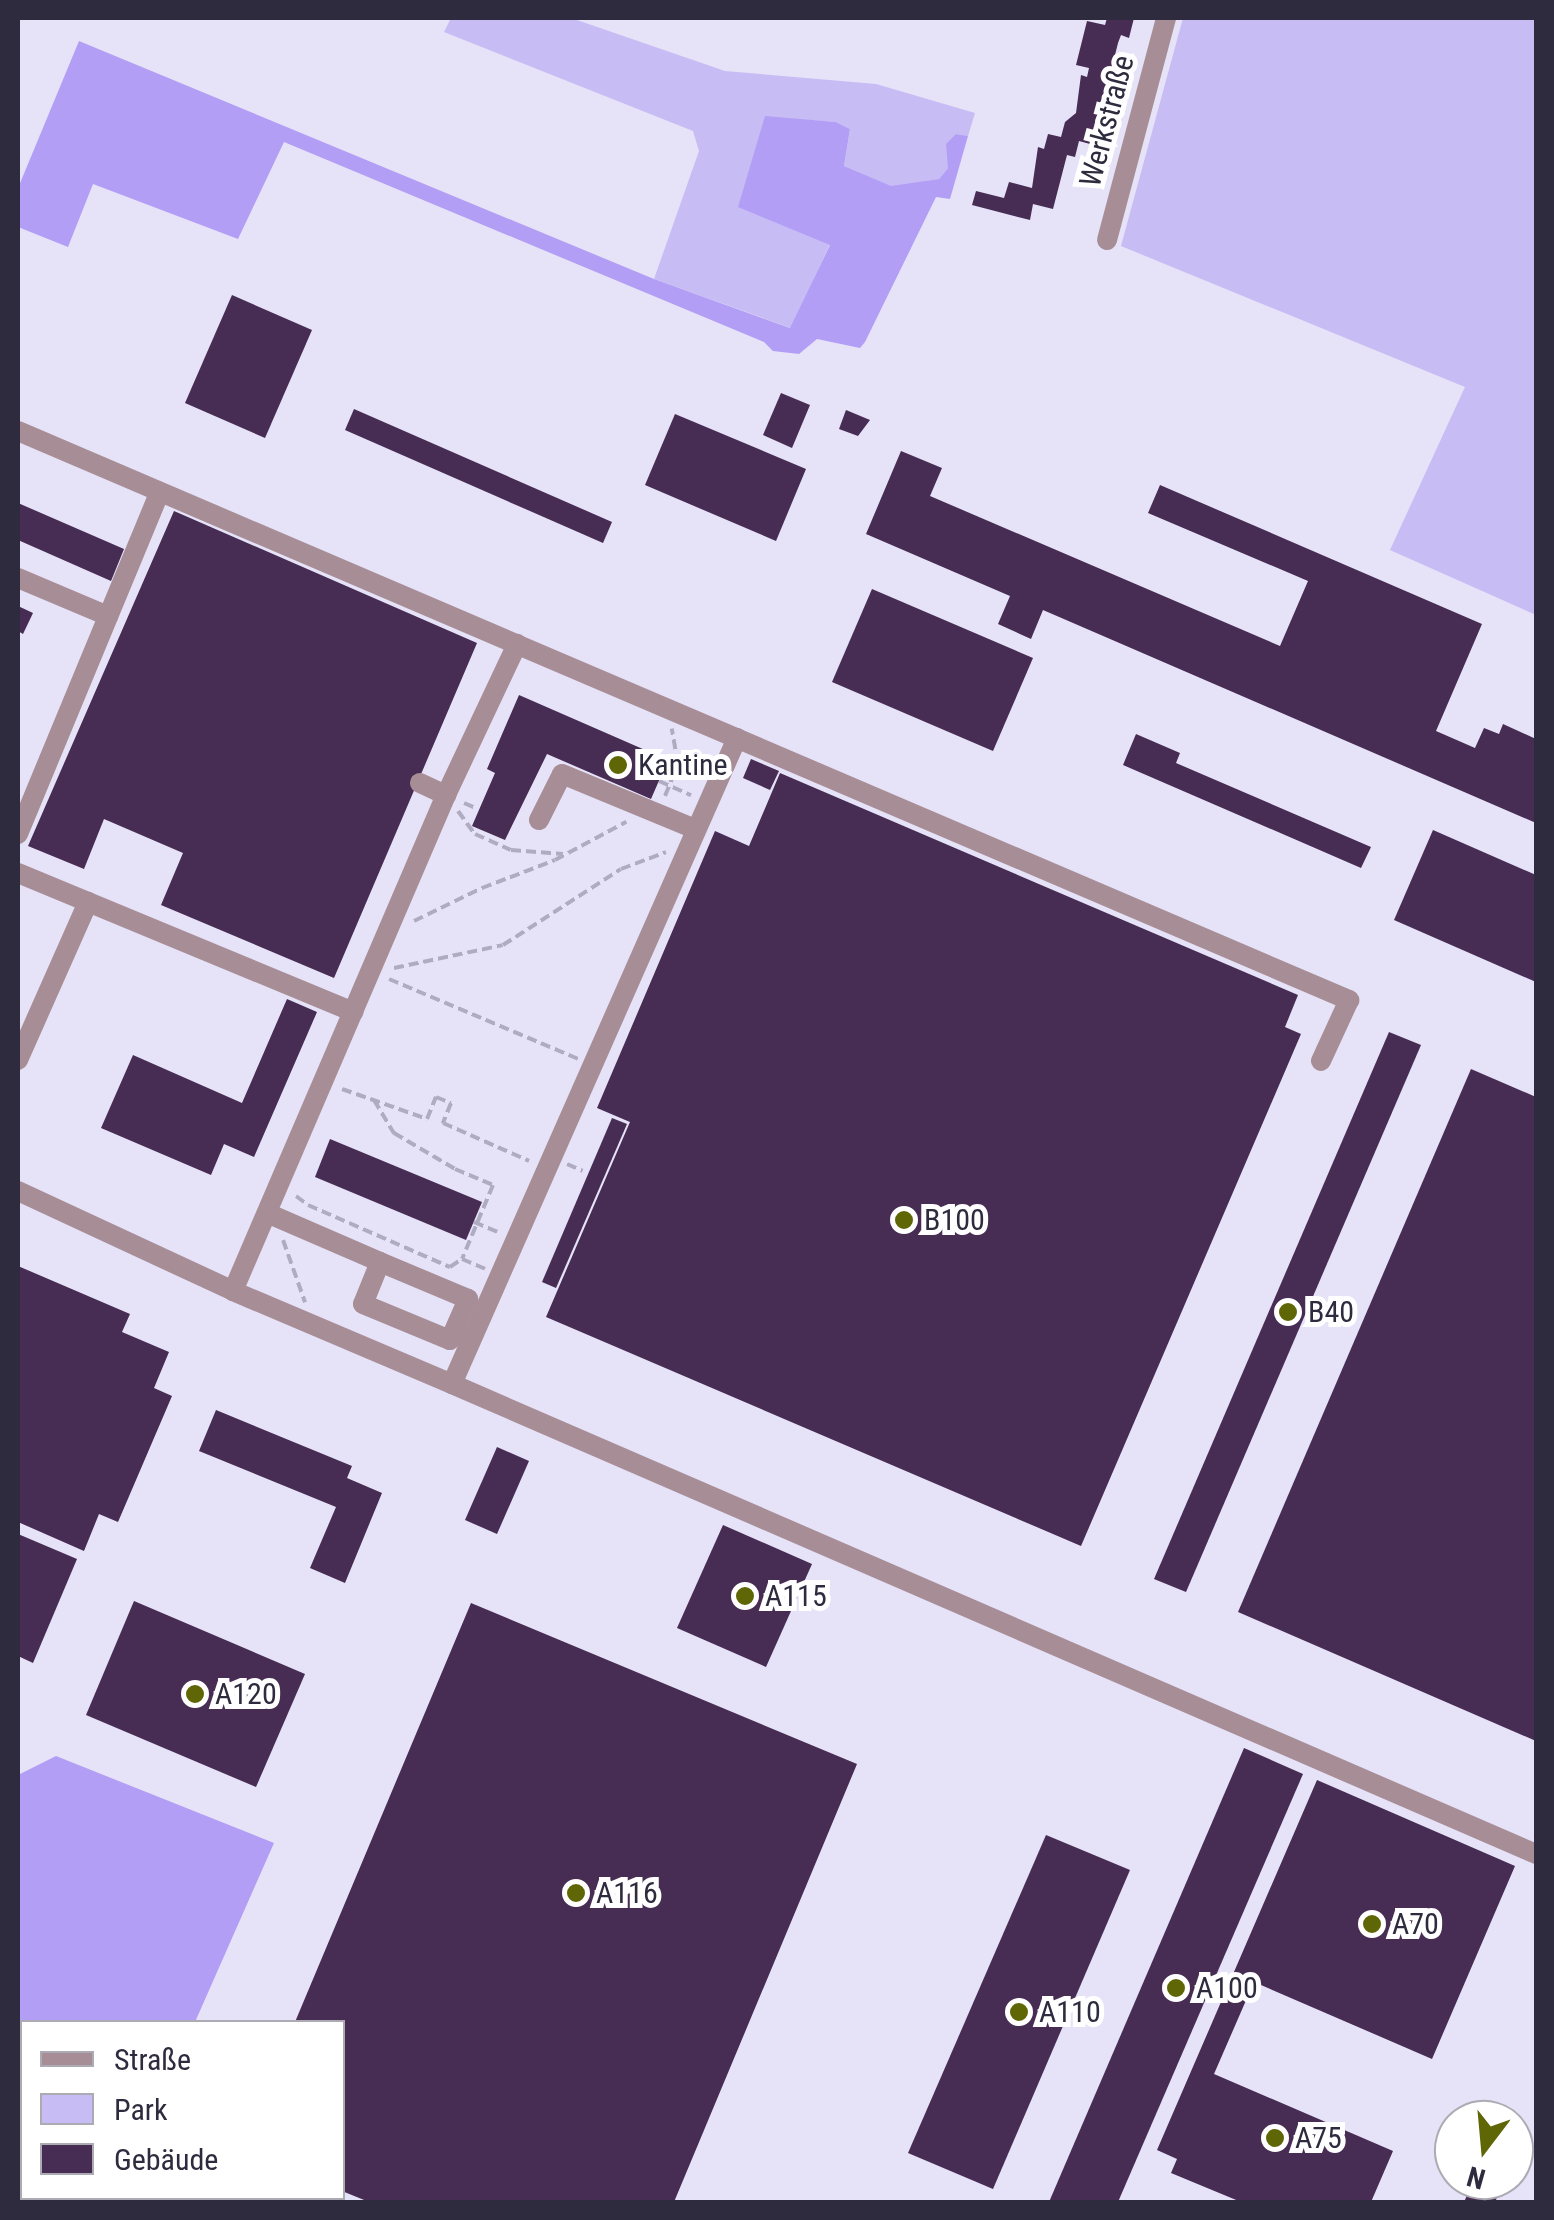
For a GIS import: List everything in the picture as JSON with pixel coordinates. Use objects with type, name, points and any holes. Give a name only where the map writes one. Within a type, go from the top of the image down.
[{"type":"street","name":"Werkstraße","points":[[1106,240],[1166,18]]},
{"type":"street","points":[[18,431],[1349,1000],[1321,1061]]},
{"type":"street","points":[[18,834],[160,492]]},
{"type":"street","points":[[18,578],[108,616]]},
{"type":"street","points":[[233,1291],[270,1214],[446,795],[517,644]]},
{"type":"street","points":[[452,1384],[736,738]]},
{"type":"street","points":[[540,820],[562,774],[651,811],[692,836]]},
{"type":"street","points":[[420,783],[446,795]]},
{"type":"street","points":[[18,873],[353,1012]]},
{"type":"street","points":[[18,1060],[88,902]]},
{"type":"street","points":[[18,1191],[233,1291],[1536,1854]]},
{"type":"street","points":[[270,1214],[468,1299],[450,1340],[362,1304],[380,1262]]},
{"type":"path","points":[[390,927],[422,919],[482,888],[567,854],[651,811],[678,764],[669,710]]},
{"type":"path","points":[[659,781],[708,802]]},
{"type":"path","points":[[446,795],[475,834],[510,850],[567,854]]},
{"type":"path","points":[[370,971],[438,962],[503,945],[621,869],[692,836]]},
{"type":"path","points":[[370,971],[591,1065]]},
{"type":"path","points":[[323,1082],[427,1119],[436,1097],[451,1103],[443,1124],[546,1168]]},
{"type":"path","points":[[278,1188],[450,1267],[462,1259],[493,1186],[456,1170],[394,1133],[374,1100]]},
{"type":"path","points":[[270,1214],[313,1325]]},
{"type":"path","points":[[476,1222],[514,1239]]},
{"type":"path","points":[[462,1259],[499,1275]]},
{"type":"green space","points":[[451,18],[571,18],[725,71],[876,84],[975,113],[968,136],[956,134],[948,168],[939,179],[891,187],[844,166],[850,129],[836,122],[765,117],[830,244],[791,328],[654,279],[699,151],[693,131],[444,32]]},
{"type":"green space","points":[[1183,18],[1536,18],[1536,615],[1390,550],[1465,387],[1121,246]]},
{"type":"shaded area","points":[[79,41],[654,279],[790,328],[830,245],[738,207],[765,116],[836,122],[850,129],[844,166],[891,186],[939,179],[948,168],[946,144],[956,134],[968,136],[950,199],[936,197],[865,342],[860,348],[817,339],[799,354],[773,351],[764,342],[284,142],[238,239],[93,184],[68,247],[18,227],[18,188]]},
{"type":"shaded area","points":[[56,1756],[274,1843],[196,2020],[20,2020],[20,2200],[116,2202],[18,2202],[18,1775]]},
{"type":"building","points":[[1107,18],[1134,18],[1129,38],[1121,35],[1118,43],[1108,83],[1117,85],[1105,131],[1094,128],[1090,144],[1079,141],[1075,157],[1067,155],[1053,209],[1033,204],[1030,220],[972,205],[976,191],[1004,198],[1009,182],[1032,188],[1038,147],[1044,149],[1048,134],[1061,137],[1065,122],[1076,113],[1081,75],[1087,77],[1089,68],[1076,65],[1087,21],[1105,25]]},
{"type":"building","points":[[232,295],[312,330],[265,438],[185,403]]},
{"type":"building","points":[[781,393],[810,405],[792,448],[763,435]]},
{"type":"building","points":[[354,409],[612,522],[603,543],[345,430]]},
{"type":"building","points":[[846,410],[870,420],[858,436],[839,429]]},
{"type":"building","points":[[675,414],[806,469],[776,541],[645,485]]},
{"type":"building","points":[[901,451],[942,468],[930,496],[1280,646],[1308,581],[1148,513],[1160,485],[1482,624],[1436,731],[1475,748],[1484,728],[1499,734],[1503,724],[1536,739],[1536,823],[1043,610],[1031,639],[998,624],[1010,596],[866,534]]},
{"type":"building","points":[[18,503],[124,549],[111,581],[18,540]]},
{"type":"building","points":[[174,511],[477,643],[334,978],[161,905],[183,853],[104,819],[84,869],[28,846]]},
{"type":"building","points":[[872,589],[1033,658],[993,751],[832,682]]},
{"type":"building","points":[[18,606],[33,613],[23,634],[18,631]]},
{"type":"building","name":"Kantine","points":[[519,695],[668,760],[651,799],[547,754],[505,840],[472,826],[495,773],[487,769]]},
{"type":"building","points":[[1136,734],[1180,753],[1176,763],[1371,847],[1361,868],[1123,765]]},
{"type":"building","points":[[751,759],[779,771],[770,790],[743,778]]},
{"type":"building","name":"B100","points":[[780,773],[1298,995],[1285,1027],[1301,1034],[1081,1546],[546,1317],[630,1122],[597,1108],[715,831],[749,846]]},
{"type":"building","points":[[1433,830],[1536,875],[1536,982],[1394,920]]},
{"type":"building","points":[[287,999],[317,1012],[254,1157],[224,1144],[211,1175],[101,1128],[133,1055],[242,1103]]},
{"type":"building","name":"B40","points":[[1389,1032],[1421,1045],[1186,1592],[1154,1579]]},
{"type":"building","points":[[1471,1069],[1536,1097],[1536,1741],[1238,1612]]},
{"type":"building","points":[[612,1118],[627,1124],[556,1288],[542,1282]]},
{"type":"building","points":[[330,1139],[482,1202],[466,1240],[315,1177]]},
{"type":"building","points":[[18,1266],[130,1314],[122,1332],[169,1352],[154,1388],[172,1396],[118,1522],[99,1514],[84,1551],[18,1522]]},
{"type":"building","points":[[216,1410],[352,1466],[347,1478],[382,1493],[345,1583],[310,1568],[336,1507],[199,1451]]},
{"type":"building","points":[[497,1447],[529,1461],[497,1534],[465,1520]]},
{"type":"building","name":"A115","points":[[723,1525],[812,1564],[766,1667],[677,1628]]},
{"type":"building","points":[[18,1534],[77,1559],[33,1663],[18,1656]]},
{"type":"building","name":"A120","points":[[134,1601],[305,1674],[256,1787],[86,1715]]},
{"type":"building","name":"A116","points":[[471,1603],[857,1764],[674,2202],[369,2202],[345,2192],[345,2020],[296,2020]]},
{"type":"building","name":"A100","points":[[1244,1748],[1303,1774],[1118,2202],[1049,2202]]},
{"type":"building","name":"A70","points":[[1317,1780],[1515,1866],[1432,2059],[1254,1982],[1214,2074],[1393,2151],[1371,2202],[1241,2202],[1171,2173],[1177,2159],[1157,2150]]},
{"type":"building","name":"A110","points":[[1046,1835],[1130,1870],[993,2189],[908,2153]]},
{"type":"place","name":"Kantine","points":[[618,765]]},
{"type":"place","name":"B100","points":[[904,1220]]},
{"type":"place","name":"B40","points":[[1288,1312]]},
{"type":"place","name":"A115","points":[[745,1596]]},
{"type":"place","name":"A120","points":[[195,1694]]},
{"type":"place","name":"A116","points":[[576,1893]]},
{"type":"place","name":"A70","points":[[1372,1924]]},
{"type":"place","name":"A100","points":[[1176,1988]]},
{"type":"place","name":"A110","points":[[1019,2012]]},
{"type":"place","name":"A75","points":[[1275,2138]]}]
